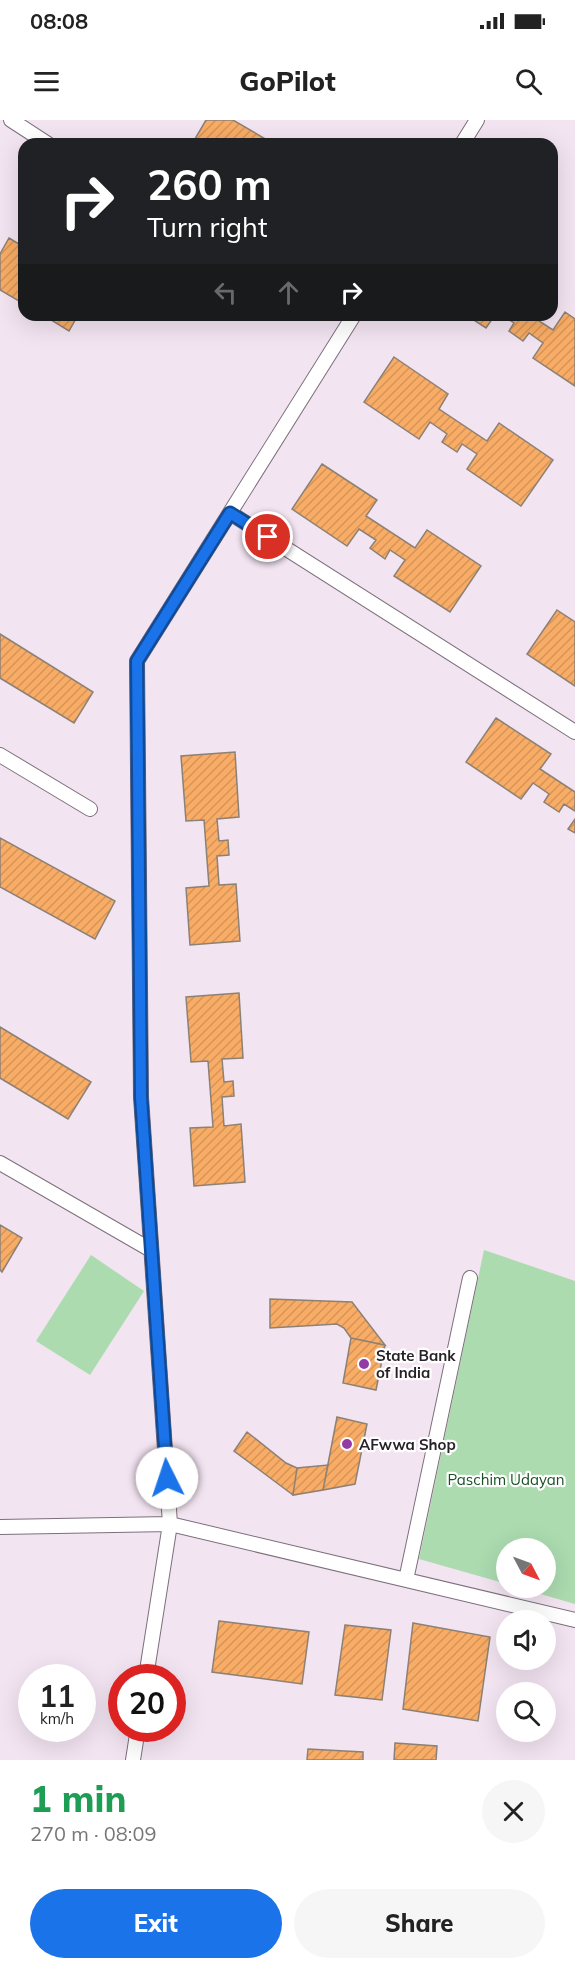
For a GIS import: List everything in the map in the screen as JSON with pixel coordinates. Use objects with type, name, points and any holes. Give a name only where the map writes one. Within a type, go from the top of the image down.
[{"type":"lane","points":[[11,120],[39,138]]},
{"type":"lane","points":[[466,138],[477,120]]},
{"type":"lane","points":[[148,1664],[170,1524],[141,1097],[137,661],[350,321]]},
{"type":"lane","points":[[230,513],[575,732]]},
{"type":"lane","points":[[0,755],[90,809]]},
{"type":"lane","points":[[0,1163],[151,1250]]},
{"type":"lane","points":[[406,1580],[471,1278]]},
{"type":"lane","points":[[0,1527],[170,1524],[575,1620]]},
{"type":"lane","points":[[133,1760],[136,1742]]},
{"type":"green space","name":"Paschim Udayan","points":[[484,1250],[575,1281],[575,1604],[554,1598],[556,1598],[556,1538],[496,1538],[496,1581],[419,1559]]},
{"type":"green space","points":[[91,1255],[144,1291],[90,1375],[36,1341]]},
{"type":"building","points":[[206,120],[233,120],[264,138],[196,138]]},
{"type":"building","points":[[9,238],[18,243],[18,300],[0,290],[0,254]]},
{"type":"building","points":[[565,312],[575,319],[575,386],[533,358],[543,343],[529,333],[523,341],[509,331],[514,323],[511,321],[539,321],[553,330]]},
{"type":"building","points":[[53,321],[75,321],[69,331]]},
{"type":"building","points":[[475,321],[491,321],[486,328]]},
{"type":"building","points":[[394,357],[448,394],[439,409],[487,441],[499,423],[553,460],[521,506],[467,469],[477,454],[462,444],[457,452],[442,442],[447,434],[430,422],[419,439],[364,402]]},
{"type":"building","points":[[322,464],[377,500],[366,516],[415,548],[427,530],[481,566],[450,612],[394,576],[405,560],[390,550],[385,559],[370,548],[376,540],[359,529],[347,546],[292,509]]},
{"type":"building","points":[[557,610],[575,622],[575,686],[527,654]]},
{"type":"building","points":[[0,634],[93,692],[74,723],[0,678]]},
{"type":"building","points":[[496,718],[551,754],[540,769],[575,792],[575,811],[564,804],[559,812],[544,802],[549,794],[533,783],[521,799],[466,762]]},
{"type":"building","points":[[235,752],[239,817],[217,819],[219,841],[228,840],[229,855],[217,856],[219,885],[236,884],[240,941],[190,945],[186,888],[209,886],[204,820],[186,821],[181,756]]},
{"type":"building","points":[[575,819],[575,833],[568,829]]},
{"type":"building","points":[[0,838],[115,901],[95,939],[0,887]]},
{"type":"building","points":[[239,993],[243,1058],[222,1059],[224,1082],[233,1081],[234,1096],[222,1097],[224,1126],[241,1124],[245,1182],[194,1186],[190,1128],[213,1127],[208,1061],[191,1062],[186,997]]},
{"type":"building","points":[[0,1027],[91,1082],[68,1119],[0,1078]]},
{"type":"building","points":[[0,1225],[22,1238],[2,1272],[0,1270]]},
{"type":"building","points":[[270,1299],[352,1302],[385,1345],[351,1338],[344,1328],[337,1324],[270,1328]]},
{"type":"building","name":"State Bank of India","points":[[351,1338],[385,1345],[376,1390],[343,1383]]},
{"type":"building","name":"AFwwa Shop","points":[[337,1417],[367,1424],[355,1484],[323,1490]]},
{"type":"building","points":[[247,1432],[286,1463],[297,1468],[293,1495],[234,1451]]},
{"type":"building","points":[[328,1465],[323,1490],[293,1495],[297,1468]]},
{"type":"building","points":[[219,1621],[309,1632],[302,1684],[212,1672]]},
{"type":"building","points":[[413,1623],[490,1637],[478,1721],[403,1709]]},
{"type":"building","points":[[345,1625],[391,1630],[382,1700],[335,1695]]},
{"type":"building","points":[[395,1743],[437,1746],[436,1760],[394,1760]]},
{"type":"building","points":[[308,1749],[363,1752],[363,1760],[307,1760]]},
{"type":"place","name":"State Bank of India","points":[[364,1364]]},
{"type":"place","name":"AFwwa Shop","points":[[347,1444]]},
{"type":"route","points":[[167,1478],[141,1097],[137,661],[230,513],[268,537]]}]
